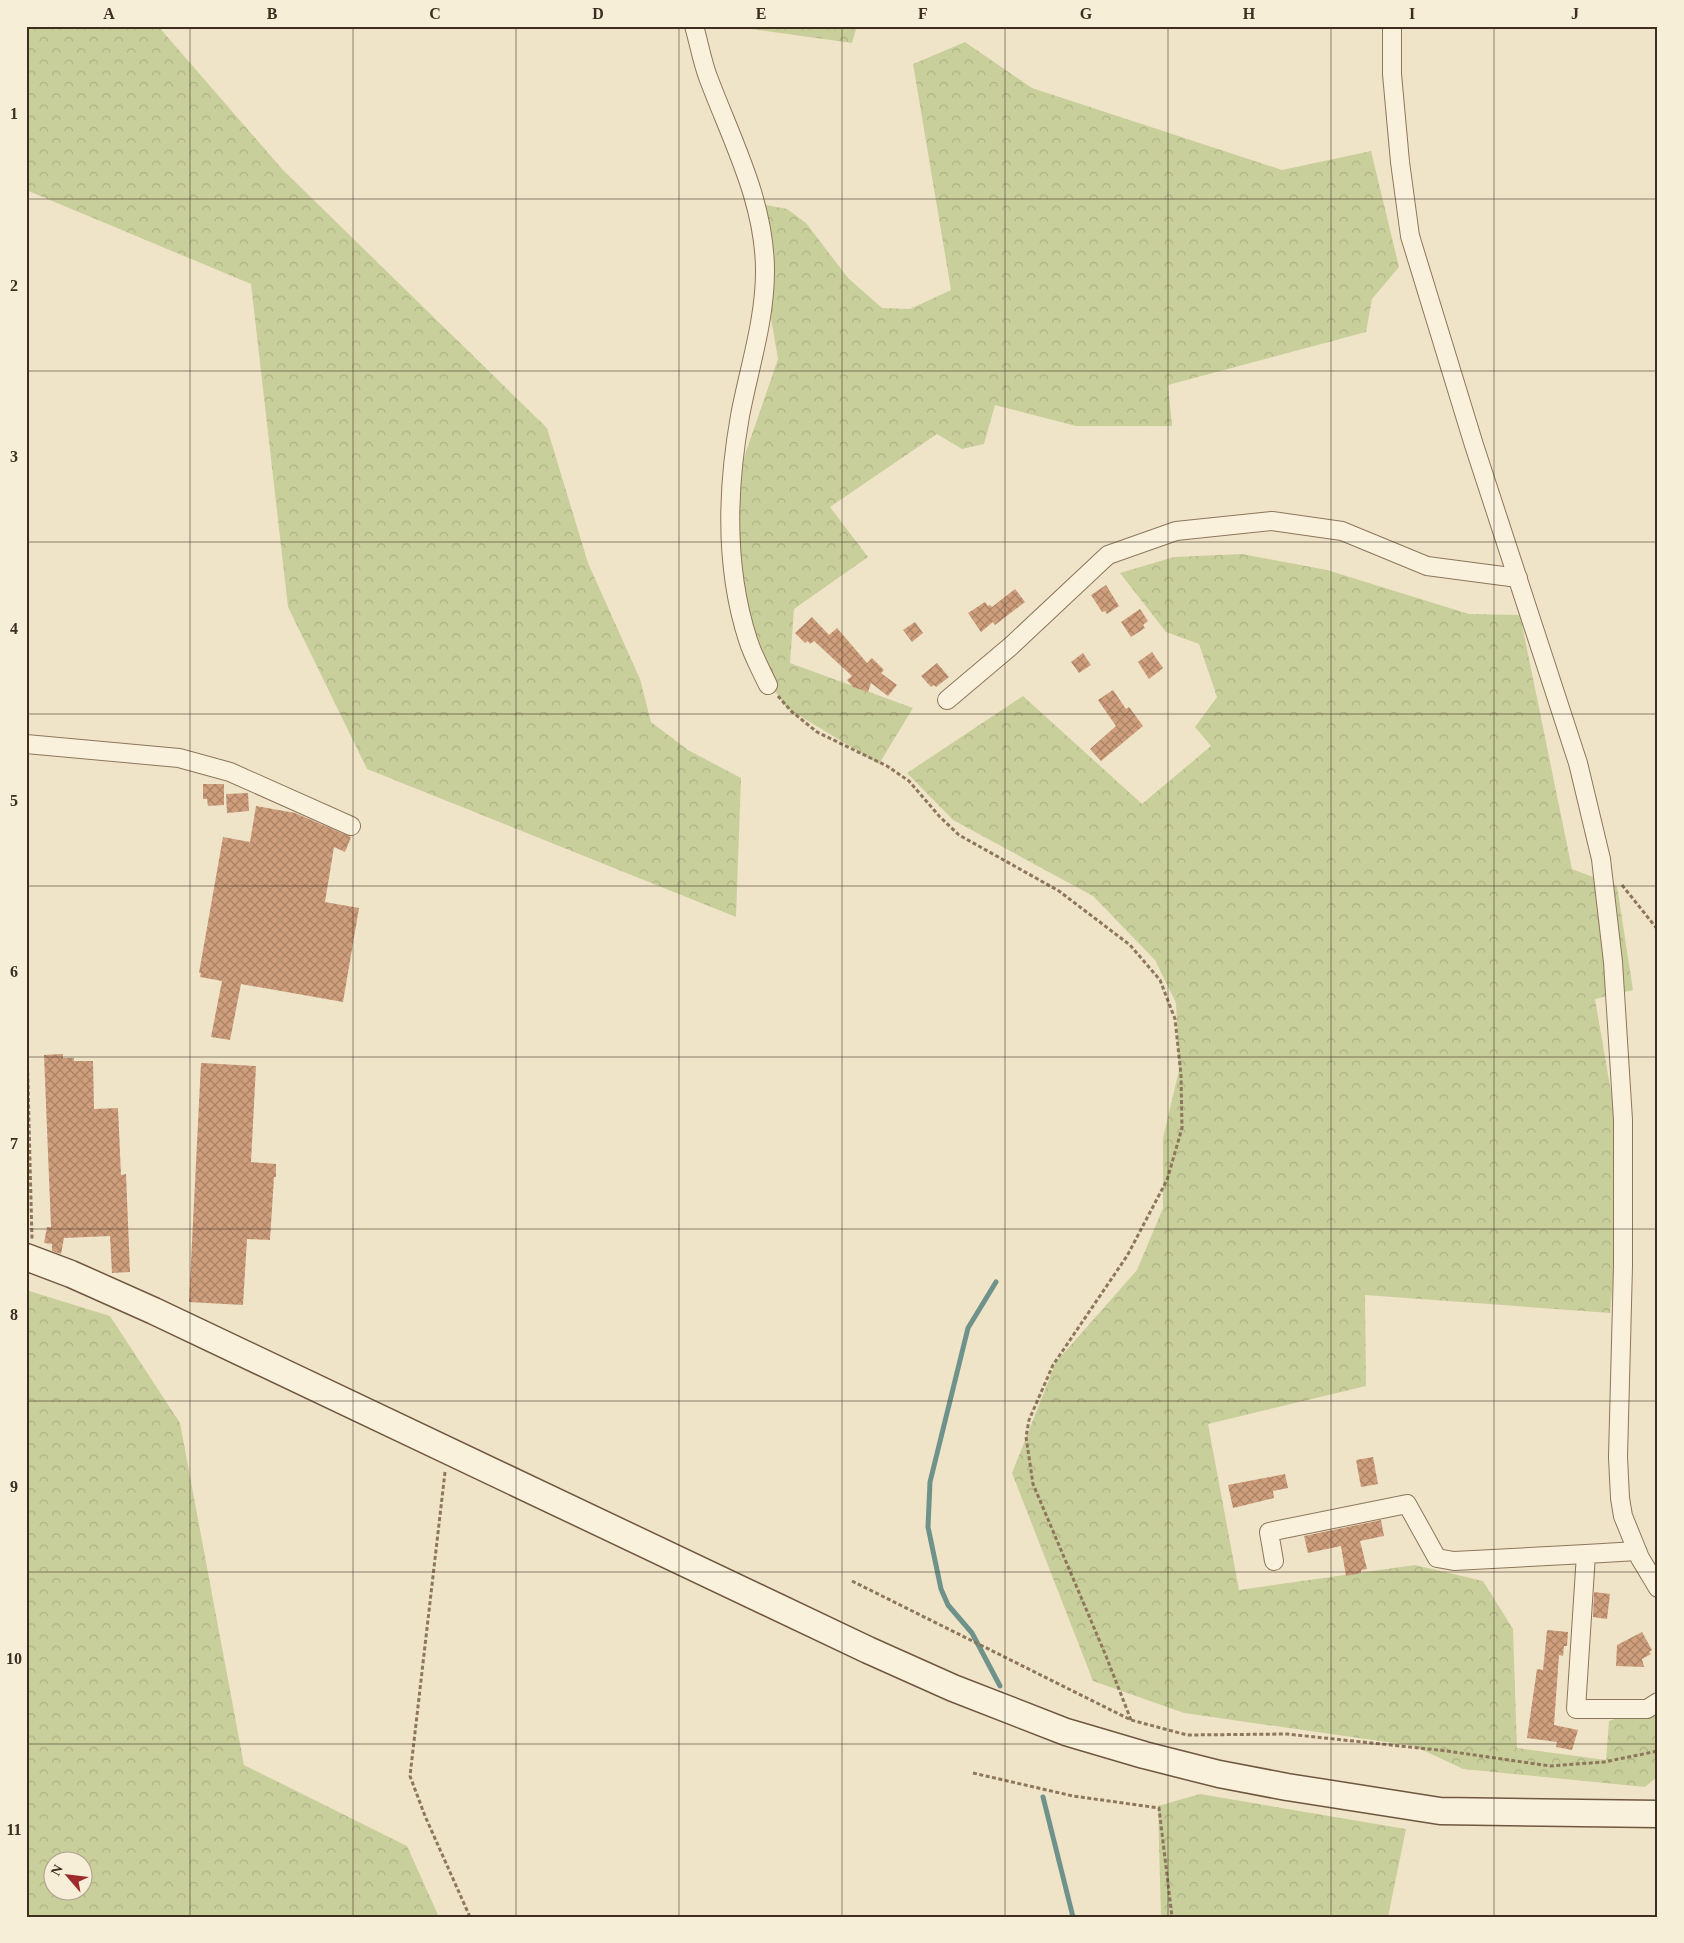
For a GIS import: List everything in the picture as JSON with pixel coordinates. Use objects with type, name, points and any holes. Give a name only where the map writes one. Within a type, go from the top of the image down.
[{"type":"street","points":[[694,26],[708,76],[743,162],[760,225],[765,270],[762,314],[740,416],[732,471],[730,541],[738,597],[748,641],[768,685]]},
{"type":"street","points":[[1392,26],[1392,74],[1398,142],[1410,236],[1474,445],[1578,763],[1601,859],[1614,962],[1623,1120],[1623,1275],[1618,1457],[1620,1498],[1622,1516],[1637,1551],[1658,1588]]},
{"type":"street","points":[[947,700],[1011,646],[1108,555],[1176,531],[1272,520],[1342,531],[1427,566],[1518,578]]},
{"type":"street","points":[[26,744],[179,758],[230,772],[351,826]]},
{"type":"street","points":[[30,1258],[163,1315],[868,1650],[953,1688],[1066,1732],[1144,1756],[1287,1788],[1440,1811],[1658,1814]]},
{"type":"street","points":[[1274,1561],[1269,1532],[1407,1504],[1438,1558],[1454,1561],[1637,1551]]},
{"type":"street","points":[[1586,1554],[1576,1709],[1647,1709],[1658,1702]]},
{"type":"path","points":[[768,685],[791,711],[817,732],[886,766],[909,781],[940,817],[959,835],[1059,891],[1130,945],[1160,980],[1175,1019],[1181,1075],[1182,1128],[1167,1180],[1127,1256],[1053,1365],[1029,1420],[1026,1437],[1033,1484],[1131,1720]]},
{"type":"path","points":[[1601,859],[1658,930]]},
{"type":"path","points":[[26,1007],[30,1258]]},
{"type":"path","points":[[448,1450],[410,1776],[425,1816],[470,1917]]},
{"type":"path","points":[[852,1581],[1131,1720],[1187,1734],[1287,1734],[1447,1751],[1550,1766],[1604,1762],[1658,1750]]},
{"type":"path","points":[[973,1773],[1073,1796],[1159,1808],[1172,1917]]},
{"type":"green space","points":[[26,26],[158,26],[283,170],[547,428],[588,563],[640,679],[651,722],[688,750],[741,778],[736,917],[367,769],[288,607],[251,284],[26,190]]},
{"type":"green space","points":[[730,26],[857,26],[852,43]]},
{"type":"green space","points":[[965,42],[1032,88],[1282,170],[1371,151],[1399,267],[1372,299],[1366,332],[1168,385],[1172,426],[1076,426],[995,405],[984,444],[962,449],[937,434],[830,507],[868,557],[794,609],[790,663],[913,708],[879,764],[787,708],[762,672],[723,518],[778,359],[755,226],[766,205],[787,209],[806,223],[848,278],[882,308],[910,309],[951,290],[913,64]]},
{"type":"green space","points":[[1242,554],[1327,570],[1469,614],[1520,615],[1572,869],[1617,886],[1633,990],[1595,999],[1624,1167],[1610,1313],[1365,1295],[1366,1386],[1208,1424],[1239,1590],[1415,1565],[1483,1581],[1513,1629],[1517,1748],[1606,1760],[1609,1721],[1658,1704],[1658,1776],[1645,1787],[1463,1769],[1414,1746],[1184,1713],[1093,1681],[1012,1473],[1056,1362],[1137,1270],[1163,1208],[1163,1138],[1179,1070],[1176,1003],[1155,960],[1093,896],[953,820],[907,773],[1023,696],[1142,804],[1211,746],[1195,727],[1217,697],[1199,644],[1166,632],[1120,573],[1174,557]]},
{"type":"green space","points":[[26,1290],[110,1316],[180,1423],[244,1765],[407,1846],[439,1917],[26,1917]]},
{"type":"green space","points":[[1200,1794],[1406,1829],[1388,1917],[1161,1917],[1158,1806]]},
{"type":"building","points":[[1106,585],[1119,606],[1107,614],[1105,611],[1102,612],[1091,595]]},
{"type":"building","points":[[1015,589],[1025,602],[995,625],[993,622],[981,632],[968,613],[985,602],[988,606],[992,607]]},
{"type":"building","points":[[1140,609],[1148,621],[1143,625],[1145,628],[1131,637],[1121,622]]},
{"type":"building","points":[[812,617],[829,635],[837,628],[867,663],[872,658],[884,670],[881,673],[897,685],[888,696],[871,683],[868,692],[853,687],[847,680],[852,676],[814,641],[810,644],[808,641],[805,643],[795,633]]},
{"type":"building","points":[[915,622],[923,633],[912,642],[903,630]]},
{"type":"building","points":[[1152,652],[1163,668],[1149,679],[1138,662]]},
{"type":"building","points":[[1083,653],[1091,665],[1079,673],[1071,662]]},
{"type":"building","points":[[937,663],[949,677],[936,687],[934,685],[931,687],[921,676]]},
{"type":"building","points":[[1113,690],[1126,709],[1129,707],[1143,726],[1101,761],[1090,749],[1116,726],[1098,700]]},
{"type":"building","points":[[203,784],[224,784],[224,805],[208,806],[207,799],[203,799]]},
{"type":"building","points":[[248,793],[249,811],[227,813],[226,794]]},
{"type":"building","points":[[256,806],[295,813],[351,837],[345,852],[334,847],[325,902],[359,908],[343,1002],[241,984],[230,1040],[211,1037],[222,981],[200,977],[201,973],[199,973],[223,837],[250,842]]},
{"type":"building","points":[[63,1054],[63,1058],[74,1058],[74,1061],[93,1061],[94,1109],[118,1108],[121,1175],[126,1174],[130,1272],[112,1273],[110,1236],[64,1238],[61,1254],[52,1251],[52,1244],[44,1243],[47,1227],[51,1227],[44,1055]]},
{"type":"building","points":[[201,1063],[256,1066],[251,1162],[276,1164],[270,1240],[247,1239],[243,1305],[189,1302]]},
{"type":"building","points":[[1373,1457],[1378,1484],[1361,1487],[1356,1460]]},
{"type":"building","points":[[1285,1474],[1288,1488],[1273,1491],[1274,1498],[1233,1508],[1228,1485]]},
{"type":"building","points":[[1381,1520],[1384,1536],[1360,1541],[1367,1569],[1361,1570],[1361,1573],[1346,1576],[1341,1546],[1308,1553],[1304,1536]]},
{"type":"building","points":[[1594,1592],[1610,1594],[1607,1619],[1593,1617]]},
{"type":"building","points":[[1547,1630],[1568,1632],[1567,1646],[1564,1646],[1563,1656],[1559,1655],[1554,1725],[1578,1730],[1572,1750],[1556,1747],[1557,1742],[1527,1738],[1537,1669],[1543,1670]]},
{"type":"building","points":[[1642,1632],[1652,1650],[1649,1652],[1651,1654],[1642,1659],[1644,1667],[1616,1666],[1617,1645]]},
{"type":"waterway","points":[[996,1282],[968,1328],[930,1482],[928,1527],[941,1589],[948,1605],[972,1633],[1000,1686]]},
{"type":"waterway","points":[[1043,1797],[1073,1917]]}]
